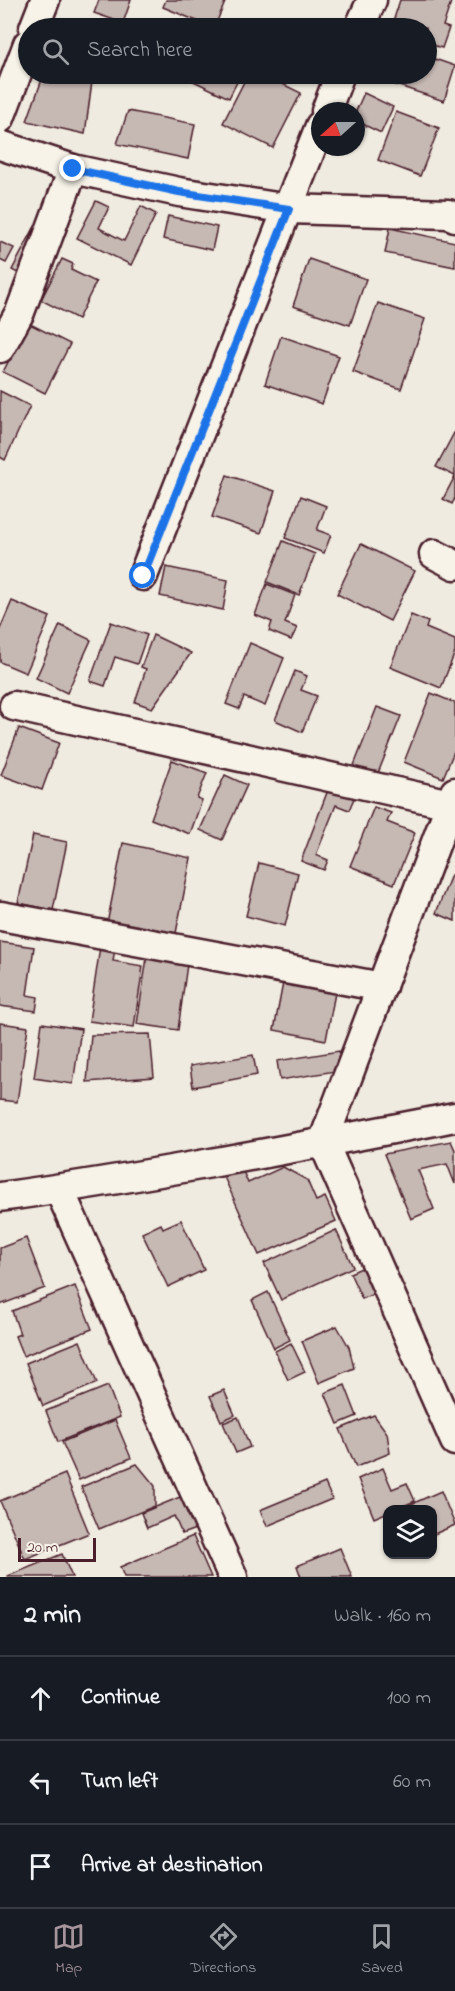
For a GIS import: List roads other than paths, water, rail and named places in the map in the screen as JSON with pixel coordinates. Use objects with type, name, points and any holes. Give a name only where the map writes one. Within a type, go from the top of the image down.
[{"type":"street","points":[[38,18],[45,0]]},
{"type":"street","points":[[364,18],[372,0]]},
{"type":"street","points":[[0,118],[18,70]]},
{"type":"street","points":[[329,102],[336,84]]},
{"type":"street","points":[[0,145],[73,169],[179,192],[289,209],[448,213],[455,217]]},
{"type":"street","points":[[143,576],[311,150]]},
{"type":"street","points":[[0,348],[10,307],[73,169]]},
{"type":"street","points":[[14,706],[453,798],[323,1142],[455,1441]]},
{"type":"street","points":[[1,916],[382,987]]},
{"type":"street","points":[[0,1197],[59,1189],[455,1117]]},
{"type":"street","points":[[59,1189],[233,1577]]}]
